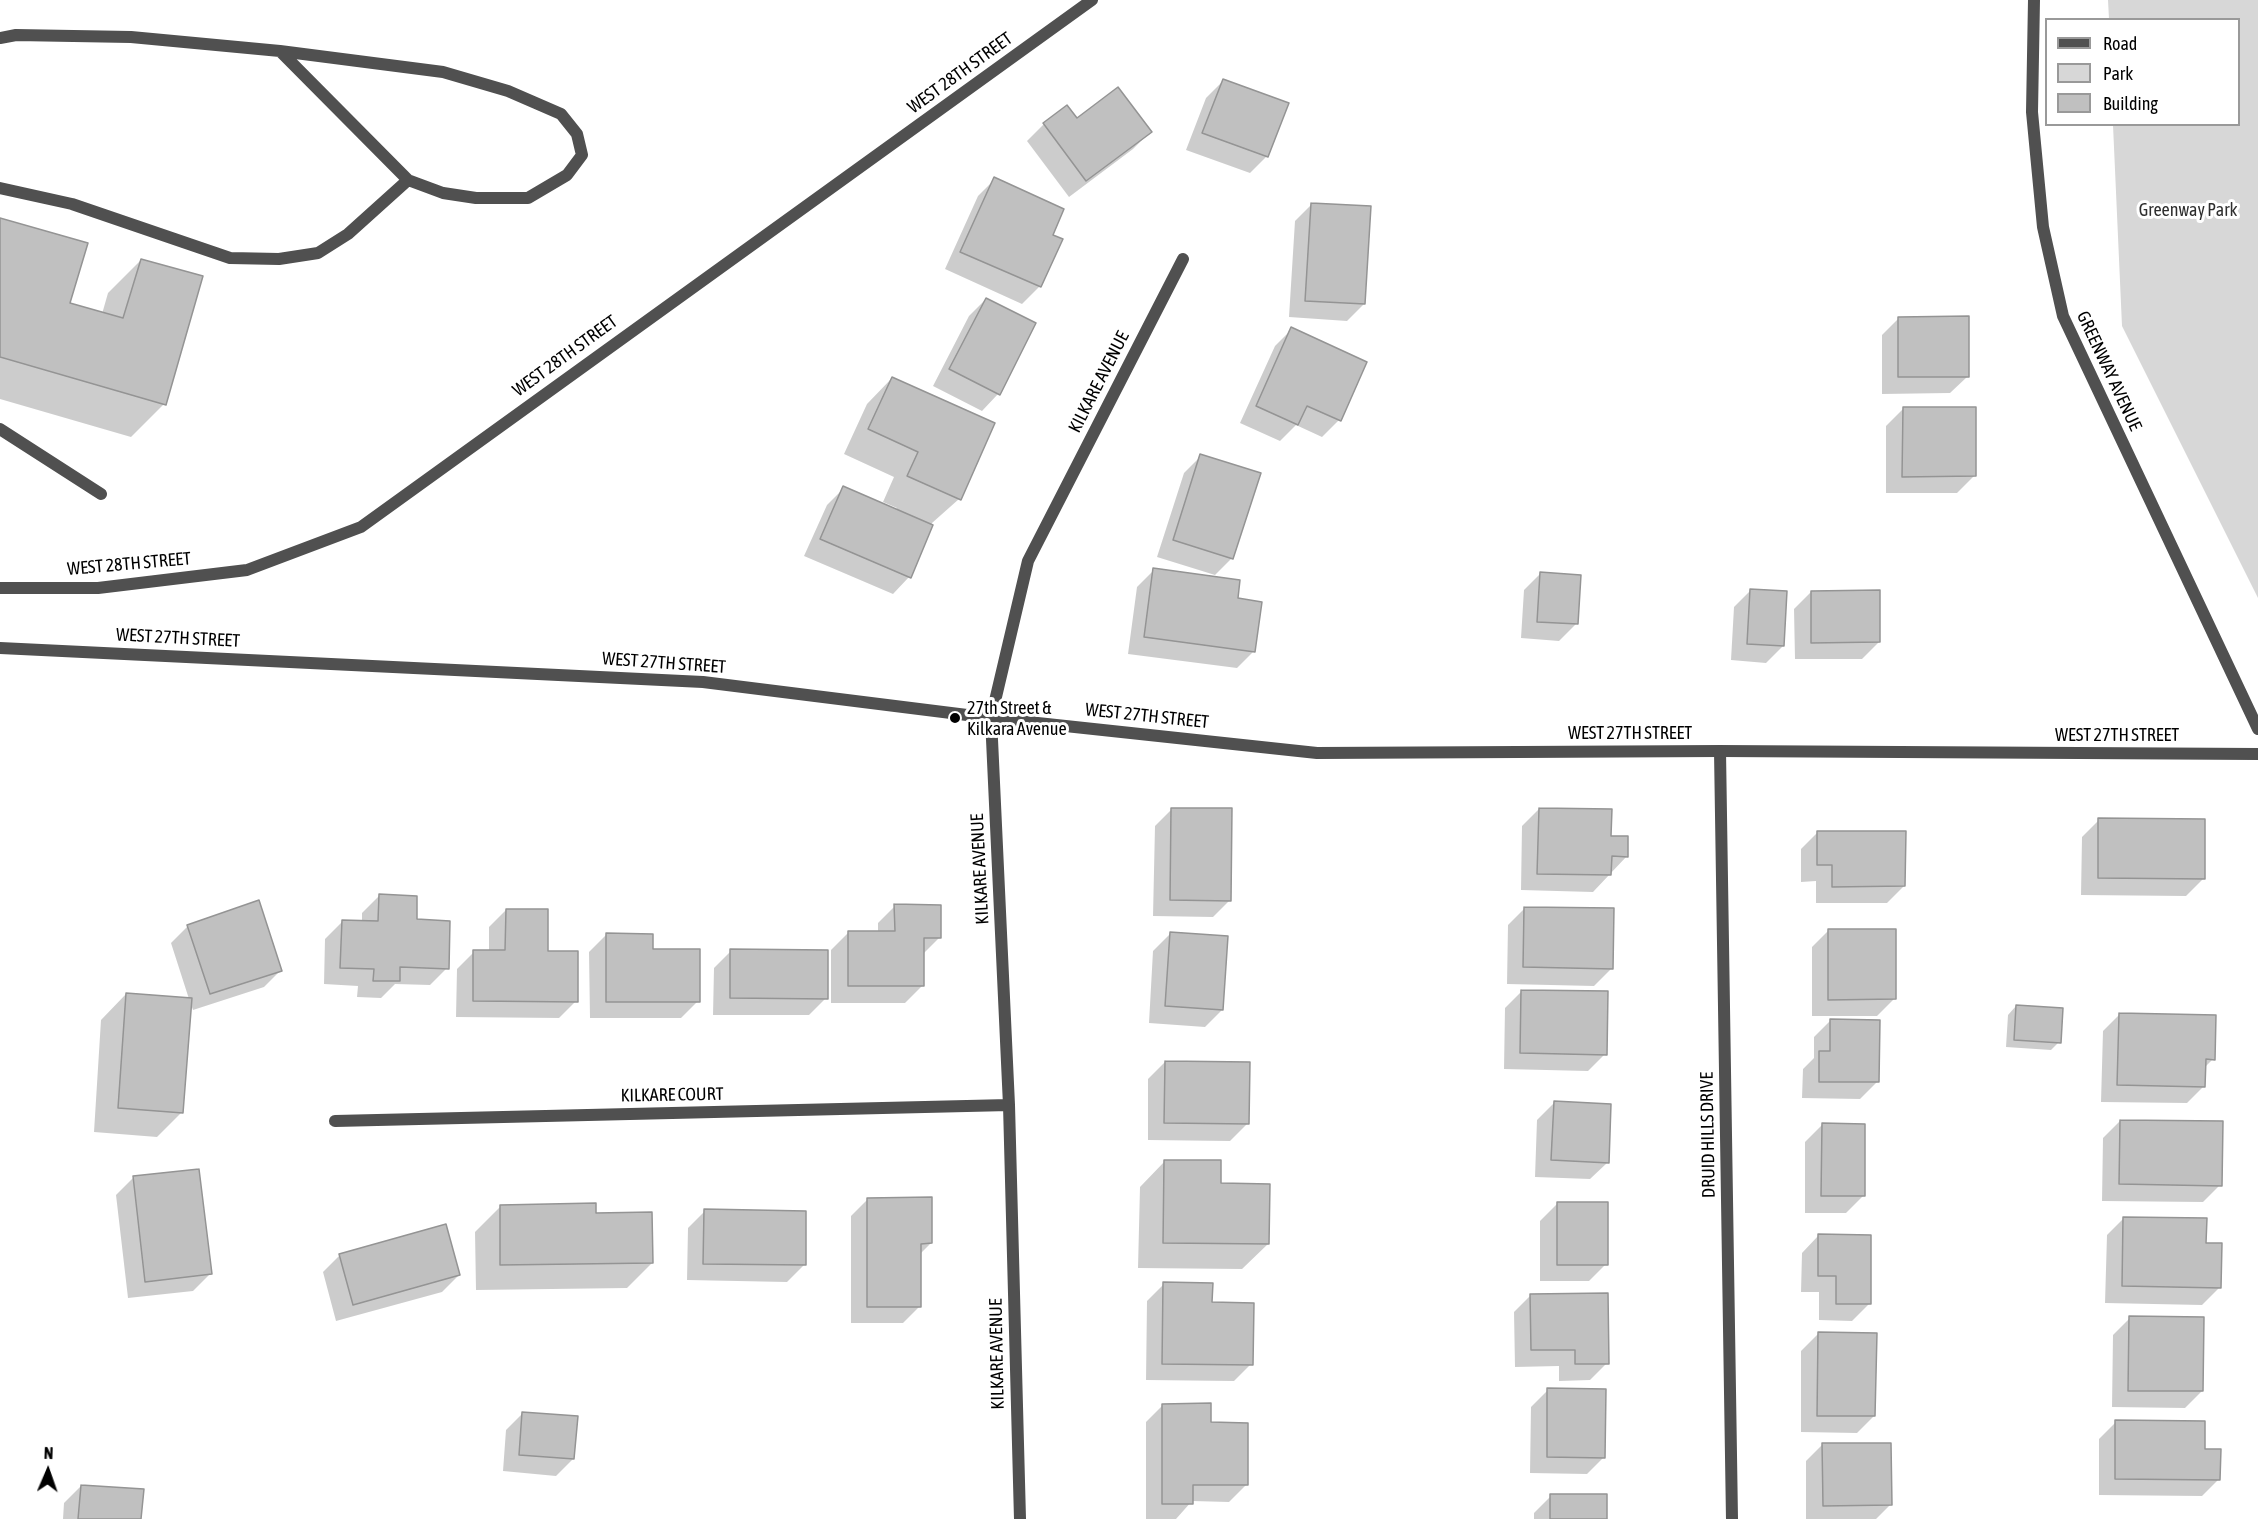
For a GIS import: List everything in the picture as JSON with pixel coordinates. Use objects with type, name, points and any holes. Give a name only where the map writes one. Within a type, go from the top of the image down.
[{"type":"street","name":"WEST 28TH STREET","points":[[0,588],[98,588],[247,570],[361,526],[1092,0]]},
{"type":"street","name":"GREENWAY AVENUE","points":[[2034,0],[2032,112],[2043,227],[2063,316],[2258,729]]},
{"type":"street","points":[[0,38],[16,35],[131,37],[280,51],[443,72],[508,91],[561,114],[578,134],[582,155],[567,175],[528,198],[465,197],[442,193],[408,180],[280,51]]},
{"type":"street","points":[[0,188],[72,204],[230,258],[279,260],[318,253],[348,234],[408,180]]},
{"type":"street","name":"KILKARE AVENUE","points":[[1020,1519],[1009,1105],[991,718],[1028,561],[1183,259]]},
{"type":"street","points":[[0,429],[101,494]]},
{"type":"street","name":"WEST 27TH STREET","points":[[0,648],[703,682],[991,718],[1317,753],[1720,751],[2258,754]]},
{"type":"street","name":"DRUID HILLS DRIVE","points":[[1720,751],[1732,1519]]},
{"type":"street","name":"KILKARE COURT","points":[[335,1121],[1009,1105]]},
{"type":"green space","name":"Greenway Park","points":[[2108,0],[2258,0],[2258,598],[2122,326],[2113,126],[2240,126],[2240,18],[2109,18]]},
{"type":"building","points":[[1223,79],[1289,103],[1268,157],[1202,133]]},
{"type":"building","points":[[1118,87],[1152,132],[1086,181],[1043,123],[1067,105],[1077,118]]},
{"type":"building","points":[[994,177],[1064,209],[1053,235],[1063,239],[1041,287],[960,252]]},
{"type":"building","points":[[1311,203],[1371,206],[1365,304],[1305,301]]},
{"type":"building","points":[[0,218],[88,243],[70,303],[123,318],[141,259],[203,276],[166,405],[0,357]]},
{"type":"building","points":[[986,298],[1036,323],[1000,395],[949,369]]},
{"type":"building","points":[[1969,316],[1969,377],[1898,377],[1898,317]]},
{"type":"building","points":[[1291,327],[1367,362],[1341,421],[1307,406],[1298,425],[1256,406]]},
{"type":"building","points":[[892,377],[995,423],[961,500],[907,476],[918,452],[868,429]]},
{"type":"building","points":[[1903,407],[1976,407],[1976,476],[1902,477]]},
{"type":"building","points":[[1200,454],[1261,473],[1233,559],[1173,540]]},
{"type":"building","points":[[843,486],[933,525],[911,578],[820,539]]},
{"type":"building","points":[[1153,568],[1240,580],[1238,598],[1262,602],[1255,652],[1144,637]]},
{"type":"building","points":[[1540,572],[1581,575],[1578,624],[1537,622]]},
{"type":"building","points":[[1750,589],[1787,591],[1784,646],[1747,644]]},
{"type":"building","points":[[1880,590],[1880,642],[1811,643],[1811,591]]},
{"type":"building","points":[[1171,808],[1232,808],[1231,901],[1170,900]]},
{"type":"building","points":[[1539,808],[1612,809],[1611,836],[1628,836],[1628,857],[1612,856],[1611,875],[1537,874]]},
{"type":"building","points":[[2098,818],[2205,819],[2205,879],[2098,878]]},
{"type":"building","points":[[1817,831],[1906,831],[1905,886],[1832,887],[1832,865],[1817,865]]},
{"type":"building","points":[[379,894],[417,896],[417,919],[450,921],[449,969],[400,967],[400,981],[373,981],[374,969],[340,968],[342,920],[378,921]]},
{"type":"building","points":[[259,900],[282,971],[210,994],[187,925]]},
{"type":"building","points":[[894,904],[941,905],[941,938],[924,938],[924,986],[848,986],[848,931],[895,931]]},
{"type":"building","points":[[1524,907],[1614,908],[1613,969],[1523,967]]},
{"type":"building","points":[[506,909],[548,909],[548,951],[578,951],[578,1002],[473,1001],[473,950],[505,950]]},
{"type":"building","points":[[1828,929],[1896,929],[1896,999],[1828,1000]]},
{"type":"building","points":[[1170,932],[1228,936],[1223,1010],[1165,1006]]},
{"type":"building","points":[[606,933],[653,934],[653,949],[700,949],[700,1002],[606,1002]]},
{"type":"building","points":[[730,949],[828,950],[828,999],[730,998]]},
{"type":"building","points":[[1521,990],[1608,991],[1607,1055],[1520,1053]]},
{"type":"building","points":[[126,993],[192,998],[183,1113],[118,1108]]},
{"type":"building","points":[[2016,1005],[2063,1008],[2061,1043],[2014,1040]]},
{"type":"building","points":[[2119,1013],[2216,1015],[2215,1060],[2206,1059],[2205,1087],[2117,1085]]},
{"type":"building","points":[[1830,1019],[1880,1020],[1879,1082],[1819,1082],[1819,1051],[1830,1051]]},
{"type":"building","points":[[1165,1061],[1250,1062],[1249,1124],[1164,1123]]},
{"type":"building","points":[[1554,1101],[1611,1104],[1609,1163],[1551,1160]]},
{"type":"building","points":[[2120,1120],[2223,1121],[2222,1186],[2119,1184]]},
{"type":"building","points":[[1822,1123],[1865,1124],[1865,1196],[1821,1196]]},
{"type":"building","points":[[1164,1160],[1221,1160],[1221,1183],[1270,1184],[1269,1244],[1163,1243]]},
{"type":"building","points":[[199,1169],[212,1274],[145,1282],[133,1176]]},
{"type":"building","points":[[932,1197],[932,1243],[921,1244],[921,1307],[867,1307],[867,1198]]},
{"type":"building","points":[[1557,1202],[1608,1202],[1608,1265],[1557,1265]]},
{"type":"building","points":[[596,1203],[596,1213],[652,1212],[653,1263],[500,1265],[500,1205]]},
{"type":"building","points":[[704,1209],[806,1211],[806,1265],[703,1264]]},
{"type":"building","points":[[2123,1217],[2207,1218],[2206,1243],[2222,1243],[2221,1288],[2122,1286]]},
{"type":"building","points":[[446,1224],[460,1275],[353,1305],[339,1254]]},
{"type":"building","points":[[1818,1234],[1871,1235],[1871,1304],[1836,1304],[1836,1276],[1818,1276]]},
{"type":"building","points":[[1163,1282],[1213,1283],[1212,1302],[1254,1303],[1253,1365],[1162,1364]]},
{"type":"building","points":[[1608,1293],[1609,1364],[1575,1364],[1575,1350],[1531,1350],[1530,1294]]},
{"type":"building","points":[[2129,1316],[2204,1317],[2203,1391],[2128,1391]]},
{"type":"building","points":[[1818,1332],[1877,1333],[1875,1416],[1817,1416]]},
{"type":"building","points":[[1547,1388],[1606,1389],[1605,1458],[1547,1457]]},
{"type":"building","points":[[1211,1403],[1211,1422],[1248,1423],[1248,1485],[1193,1485],[1193,1504],[1162,1504],[1162,1404]]},
{"type":"building","points":[[522,1412],[578,1416],[574,1459],[519,1455]]},
{"type":"building","points":[[2115,1420],[2205,1421],[2205,1449],[2221,1449],[2220,1480],[2115,1479]]},
{"type":"building","points":[[1822,1443],[1891,1443],[1892,1505],[1823,1506]]},
{"type":"building","points":[[81,1485],[144,1489],[141,1519],[78,1519]]},
{"type":"building","points":[[1550,1494],[1607,1494],[1607,1519],[1550,1519]]},
{"type":"place","name":"27th Street & Kilkara Avenue","points":[[955,718]]}]
